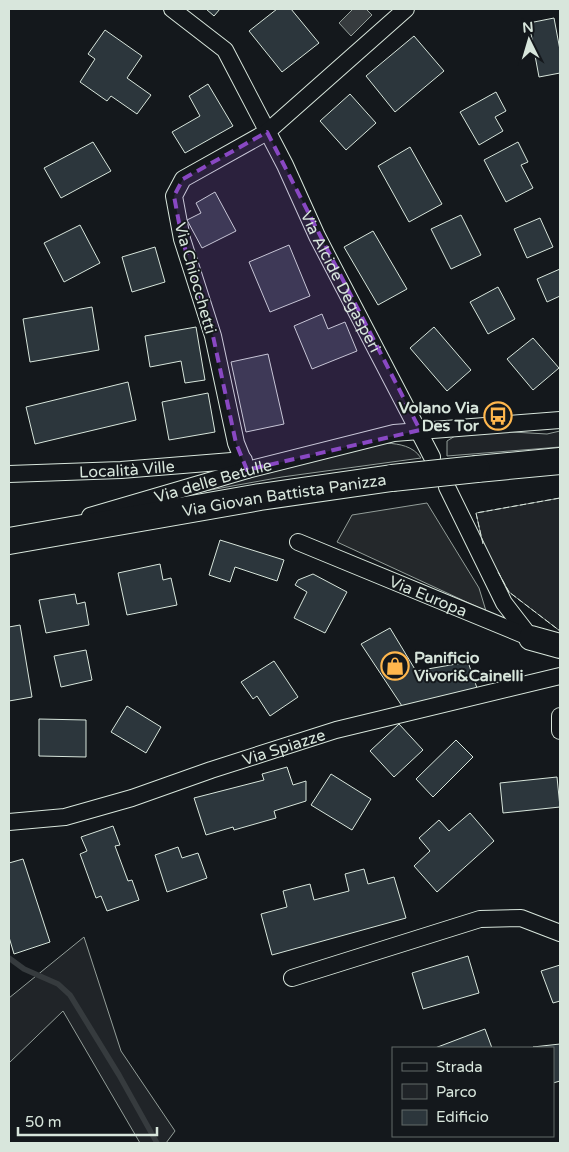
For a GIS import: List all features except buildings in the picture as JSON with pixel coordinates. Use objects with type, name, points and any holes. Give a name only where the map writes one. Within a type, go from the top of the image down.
[{"type":"main road","name":"Via Giovan Battista Panizza","points":[[9,540],[269,495],[392,478],[560,461]]},
{"type":"street","name":"Via Alcide Degasperi","points":[[172,9],[224,50],[285,165],[317,236],[420,430],[432,457]]},
{"type":"street","points":[[267,132],[406,9]]},
{"type":"street","name":"Via Chiocchetti","points":[[245,465],[236,443],[213,336],[182,239],[174,196],[183,179],[267,132]]},
{"type":"street","name":"Via delle Betulle","points":[[9,540],[245,465],[420,430],[560,420]]},
{"type":"street","name":"Località Ville","points":[[9,474],[245,465]]},
{"type":"street","points":[[447,487],[504,602],[531,638]]},
{"type":"street","name":"Via Europa","points":[[298,542],[531,638],[560,646]]},
{"type":"street","name":"Via Spiazze","points":[[9,822],[65,817],[132,798],[211,770],[336,730],[560,676]]},
{"type":"street","points":[[560,716],[560,731]]},
{"type":"street","points":[[292,978],[480,919],[520,918],[560,933]]},
{"type":"highlighted area","points":[[267,132],[420,430],[247,470],[236,443],[213,336],[182,239],[174,196],[183,179]]},
{"type":"green space","points":[[495,431],[547,434],[560,431],[560,447],[447,456],[447,441],[455,436]]},
{"type":"green space","points":[[386,443],[406,446],[421,458],[282,477],[172,497]]},
{"type":"green space","points":[[560,498],[560,631],[509,592],[483,545],[476,513]]},
{"type":"green space","points":[[84,937],[121,1051],[175,1131],[166,1143],[140,1143],[63,1011],[9,1063],[9,998]]},
{"type":"shaded area","points":[[353,9],[366,9],[372,15],[351,36],[339,23]]},
{"type":"shaded area","points":[[427,503],[479,588],[486,611],[337,542],[352,515]]},
{"type":"waterway","points":[[9,958],[24,969],[58,984],[70,995],[119,1075],[157,1143]]},
{"type":"fence","points":[[483,544],[476,513],[560,498]]},
{"type":"fence","points":[[498,572],[509,592],[560,631]]},
{"type":"place","name":"Volano Via Des Tor","points":[[498,416]]},
{"type":"place","name":"Panificio Vivori&Cainelli","points":[[395,666]]}]
